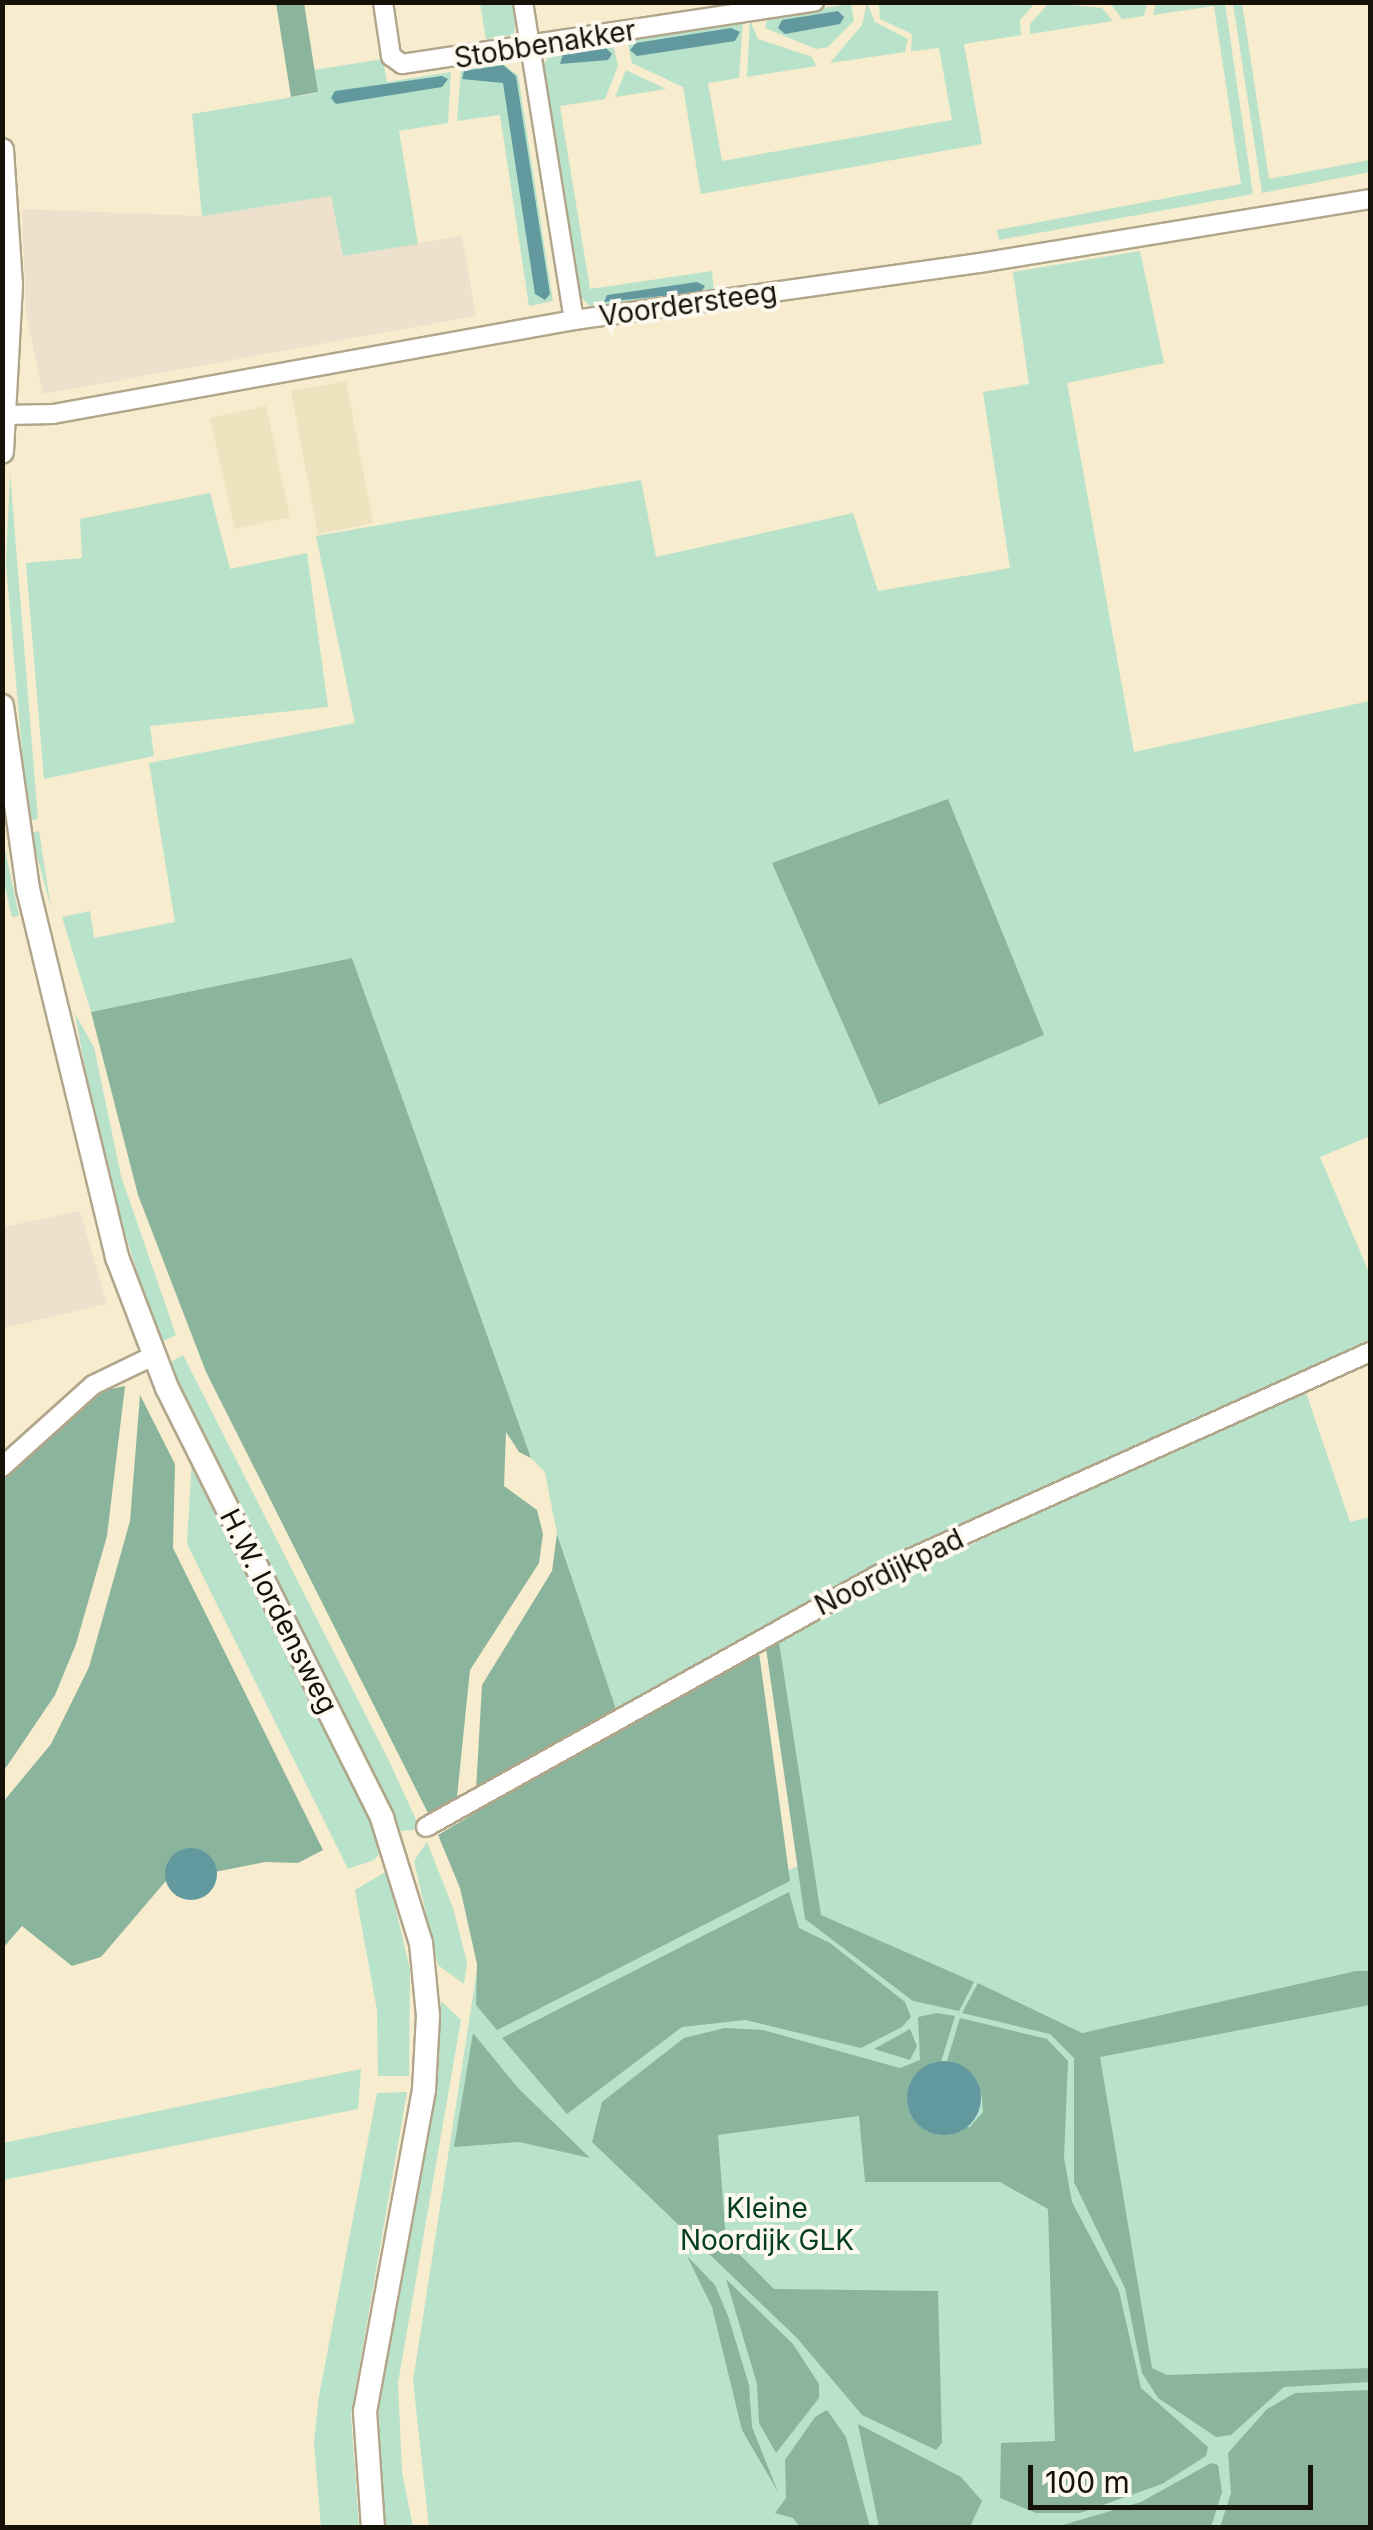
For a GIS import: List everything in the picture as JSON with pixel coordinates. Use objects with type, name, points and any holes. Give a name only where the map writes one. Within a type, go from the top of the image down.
[{"type":"main road","points":[[2,150],[12,285],[2,452]]},
{"type":"main road","name":"H.W. Iordensweg","points":[[2,706],[15,822],[52,995],[117,1257],[153,1356],[375,1803],[408,1885],[422,1943],[428,2016],[424,2090],[365,2411],[373,2528]]},
{"type":"street","name":"Stobbenakker","points":[[383,2],[391,56],[399,64],[814,2]]},
{"type":"street","points":[[523,2],[574,320]]},
{"type":"street","name":"Voordersteeg","points":[[4,431],[53,414],[574,320],[980,263],[1370,199]]},
{"type":"street","name":"Noordijkpad","points":[[426,1827],[896,1565],[1370,1352]]},
{"type":"street","points":[[2,1466],[93,1385],[153,1356]]},
{"type":"shaded area","points":[[331,196],[343,256],[462,236],[476,316],[43,394],[26,313],[22,209],[202,216]]},
{"type":"shaded area","points":[[80,1211],[107,1304],[3,1328],[3,1227]]},
{"type":"green space","points":[[276,3],[304,3],[318,92],[291,97]]},
{"type":"green space","points":[[480,3],[516,3],[514,35],[486,39]]},
{"type":"green space","points":[[867,3],[875,22],[908,39],[905,52],[830,63],[862,25]]},
{"type":"green space","points":[[1035,3],[1020,20],[1021,35],[964,44],[982,144],[701,194],[683,87],[632,63],[627,41],[743,21],[739,78],[708,83],[722,161],[952,120],[939,48],[911,51],[912,34],[880,19],[879,5]]},
{"type":"green space","points":[[1049,3],[1102,8],[1113,21],[1030,34],[1030,24]]},
{"type":"green space","points":[[1110,3],[1147,3],[1144,16],[1122,19]]},
{"type":"green space","points":[[1156,3],[1225,3],[1253,194],[999,240],[997,230],[1241,184],[1214,6],[1153,15]]},
{"type":"green space","points":[[1233,3],[1242,3],[1269,179],[1370,160],[1370,172],[1262,193]]},
{"type":"green space","points":[[851,4],[854,21],[828,47],[816,49],[765,28],[768,16]]},
{"type":"green space","points":[[750,20],[758,39],[812,57],[816,66],[747,77]]},
{"type":"green space","points":[[612,40],[618,66],[605,99],[560,106],[590,289],[712,271],[714,293],[593,309],[578,294],[541,67],[555,49]]},
{"type":"green space","points":[[383,59],[387,82],[451,72],[448,123],[399,131],[418,244],[343,256],[331,196],[202,216],[192,114],[317,93],[314,70]]},
{"type":"green space","points":[[503,64],[518,75],[553,301],[529,306],[500,115],[457,121],[461,70]]},
{"type":"green space","points":[[626,70],[666,89],[615,97]]},
{"type":"green space","points":[[1140,251],[1164,363],[1067,383],[1134,752],[1370,701],[1370,1136],[1320,1157],[1370,1275],[1370,1339],[879,1567],[616,1709],[557,1534],[545,1472],[531,1458],[507,1397],[352,958],[91,1012],[62,917],[90,911],[94,938],[175,922],[149,763],[355,723],[316,536],[641,480],[656,557],[853,513],[878,591],[1010,568],[983,392],[1029,384],[1013,272]],"holes":[[[811,948],[1040,1027],[1044,1035],[880,1105]]]},
{"type":"green space","points":[[10,473],[38,819],[28,821],[6,564]]},
{"type":"green space","points":[[210,493],[230,569],[307,553],[328,707],[150,726],[154,756],[44,779],[26,563],[82,558],[80,519]]},
{"type":"green space","points":[[948,799],[1044,1035],[879,1105],[772,863]]},
{"type":"green space","points":[[39,831],[51,908],[31,833]]},
{"type":"green space","points":[[2,835],[19,916],[12,917],[3,879]]},
{"type":"green space","points":[[352,958],[531,1458],[519,1452],[506,1432],[504,1486],[537,1510],[543,1534],[539,1563],[470,1670],[457,1797],[431,1819],[206,1372],[138,1195],[91,1012]]},
{"type":"green space","points":[[75,1014],[94,1047],[121,1176],[176,1335],[159,1343],[101,1155]]},
{"type":"green space","points":[[183,1355],[389,1761],[419,1826],[413,1830],[400,1831],[166,1365]]},
{"type":"green space","points":[[125,1386],[107,1536],[76,1644],[55,1695],[3,1772],[3,1477],[95,1392]]},
{"type":"green space","name":"Kleine Noordijk GLK","points":[[1304,1387],[1350,1522],[1370,1517],[1370,1971],[1081,2033],[936,1967],[1095,2041],[1370,1982],[1370,2527],[429,2527],[413,2381],[477,1970],[551,1994],[805,1862],[778,1636]]},
{"type":"green space","points":[[140,1395],[175,1464],[173,1548],[323,1850],[298,1863],[265,1862],[165,1882],[101,1957],[72,1966],[22,1926],[3,1948],[3,1802],[51,1744],[89,1667],[130,1521]]},
{"type":"green space","points":[[192,1459],[374,1826],[382,1851],[374,1860],[348,1869],[187,1544]]},
{"type":"green space","points":[[557,1534],[616,1709],[476,1790],[482,1685],[552,1571]]},
{"type":"green space","points":[[778,1636],[821,1915],[974,1982],[959,2011],[913,2001],[805,1919],[765,1641]]},
{"type":"green space","points":[[758,1645],[790,1881],[497,2030],[476,2005],[477,1964],[460,1888],[438,1835]]},
{"type":"green space","points":[[427,1842],[453,1908],[467,1962],[464,1984],[438,1965],[414,1861]]},
{"type":"green space","points":[[387,1871],[410,1970],[409,2076],[378,2076],[377,2010],[355,1890]]},
{"type":"green space","points":[[789,1892],[799,1928],[830,1943],[905,2002],[911,2017],[902,2027],[861,2048],[745,2020],[682,2027],[567,2114],[502,2038]]},
{"type":"green space","points":[[1370,1971],[1370,2005],[1100,2057],[1152,2368],[1167,2375],[1370,2368],[1370,2382],[1284,2387],[1231,2435],[1216,2437],[1158,2398],[1142,2373],[1125,2288],[1074,2182],[1074,2058],[1050,2034],[962,2013],[978,1983],[1082,2033]]},
{"type":"green space","points":[[441,2001],[461,2020],[398,2383],[402,2472],[413,2527],[387,2528],[380,2500],[379,2401],[433,2099]]},
{"type":"green space","points":[[937,2013],[955,2016],[941,2062],[931,2063],[969,2128],[983,2112],[982,2097],[973,2075],[947,2061],[960,2018],[1047,2039],[1068,2061],[1064,2158],[1072,2202],[1119,2291],[1141,2388],[1208,2447],[1206,2456],[1162,2484],[1080,2513],[1036,2513],[1000,2498],[1001,2443],[1055,2441],[1048,2209],[1000,2182],[865,2182],[859,2116],[718,2135],[726,2241],[774,2289],[938,2291],[942,2443],[936,2450],[862,2415],[797,2338],[592,2142],[602,2102],[684,2038],[725,2028],[763,2030],[900,2068],[920,2060],[918,2017]]},
{"type":"green space","points":[[910,2029],[917,2046],[910,2060],[874,2049]]},
{"type":"green space","points":[[473,2033],[518,2088],[590,2158],[519,2142],[454,2147]]},
{"type":"green space","points":[[361,2069],[358,2109],[3,2180],[3,2143]]},
{"type":"green space","points":[[407,2092],[351,2415],[359,2527],[321,2527],[314,2442],[319,2396],[377,2093]]},
{"type":"green space","points":[[687,2256],[715,2285],[728,2316],[749,2385],[752,2427],[778,2492],[742,2430],[712,2307]]},
{"type":"green space","points":[[726,2279],[793,2344],[819,2384],[819,2398],[776,2453],[759,2423],[757,2384]]},
{"type":"green space","points":[[1370,2390],[1370,2527],[1220,2527],[1231,2493],[1228,2453],[1267,2409],[1295,2393]]},
{"type":"green space","points":[[827,2410],[846,2437],[870,2527],[800,2527],[793,2518],[775,2513],[786,2498],[785,2460],[815,2417]]},
{"type":"green space","points":[[858,2424],[961,2477],[982,2501],[970,2527],[879,2527]]},
{"type":"green space","points":[[1211,2463],[1218,2465],[1222,2492],[1211,2527],[1056,2527],[1141,2502]]},
{"type":"sand","points":[[346,381],[373,523],[318,534],[291,391]]},
{"type":"sand","points":[[266,406],[290,517],[235,529],[210,418]]},
{"type":"water","points":[[838,11],[844,17],[840,24],[785,34],[778,28],[782,20]]},
{"type":"water","points":[[731,28],[740,32],[735,41],[637,56],[630,50],[636,43]]},
{"type":"water","points":[[606,48],[612,54],[608,60],[560,64],[563,54]]},
{"type":"water","points":[[503,65],[516,76],[550,294],[545,300],[535,294],[503,83],[462,79],[464,71]]},
{"type":"water","points":[[442,76],[448,79],[442,87],[336,104],[331,98],[335,91]]},
{"type":"water","points":[[697,282],[705,286],[701,292],[604,302],[607,295]]},
{"type":"water","points":[[191,1848],[209,1856],[217,1874],[209,1892],[191,1900],[173,1892],[165,1874],[173,1856]]},
{"type":"water","points":[[944,2061],[971,2071],[981,2098],[971,2125],[944,2135],[917,2125],[907,2098],[917,2071]]}]
